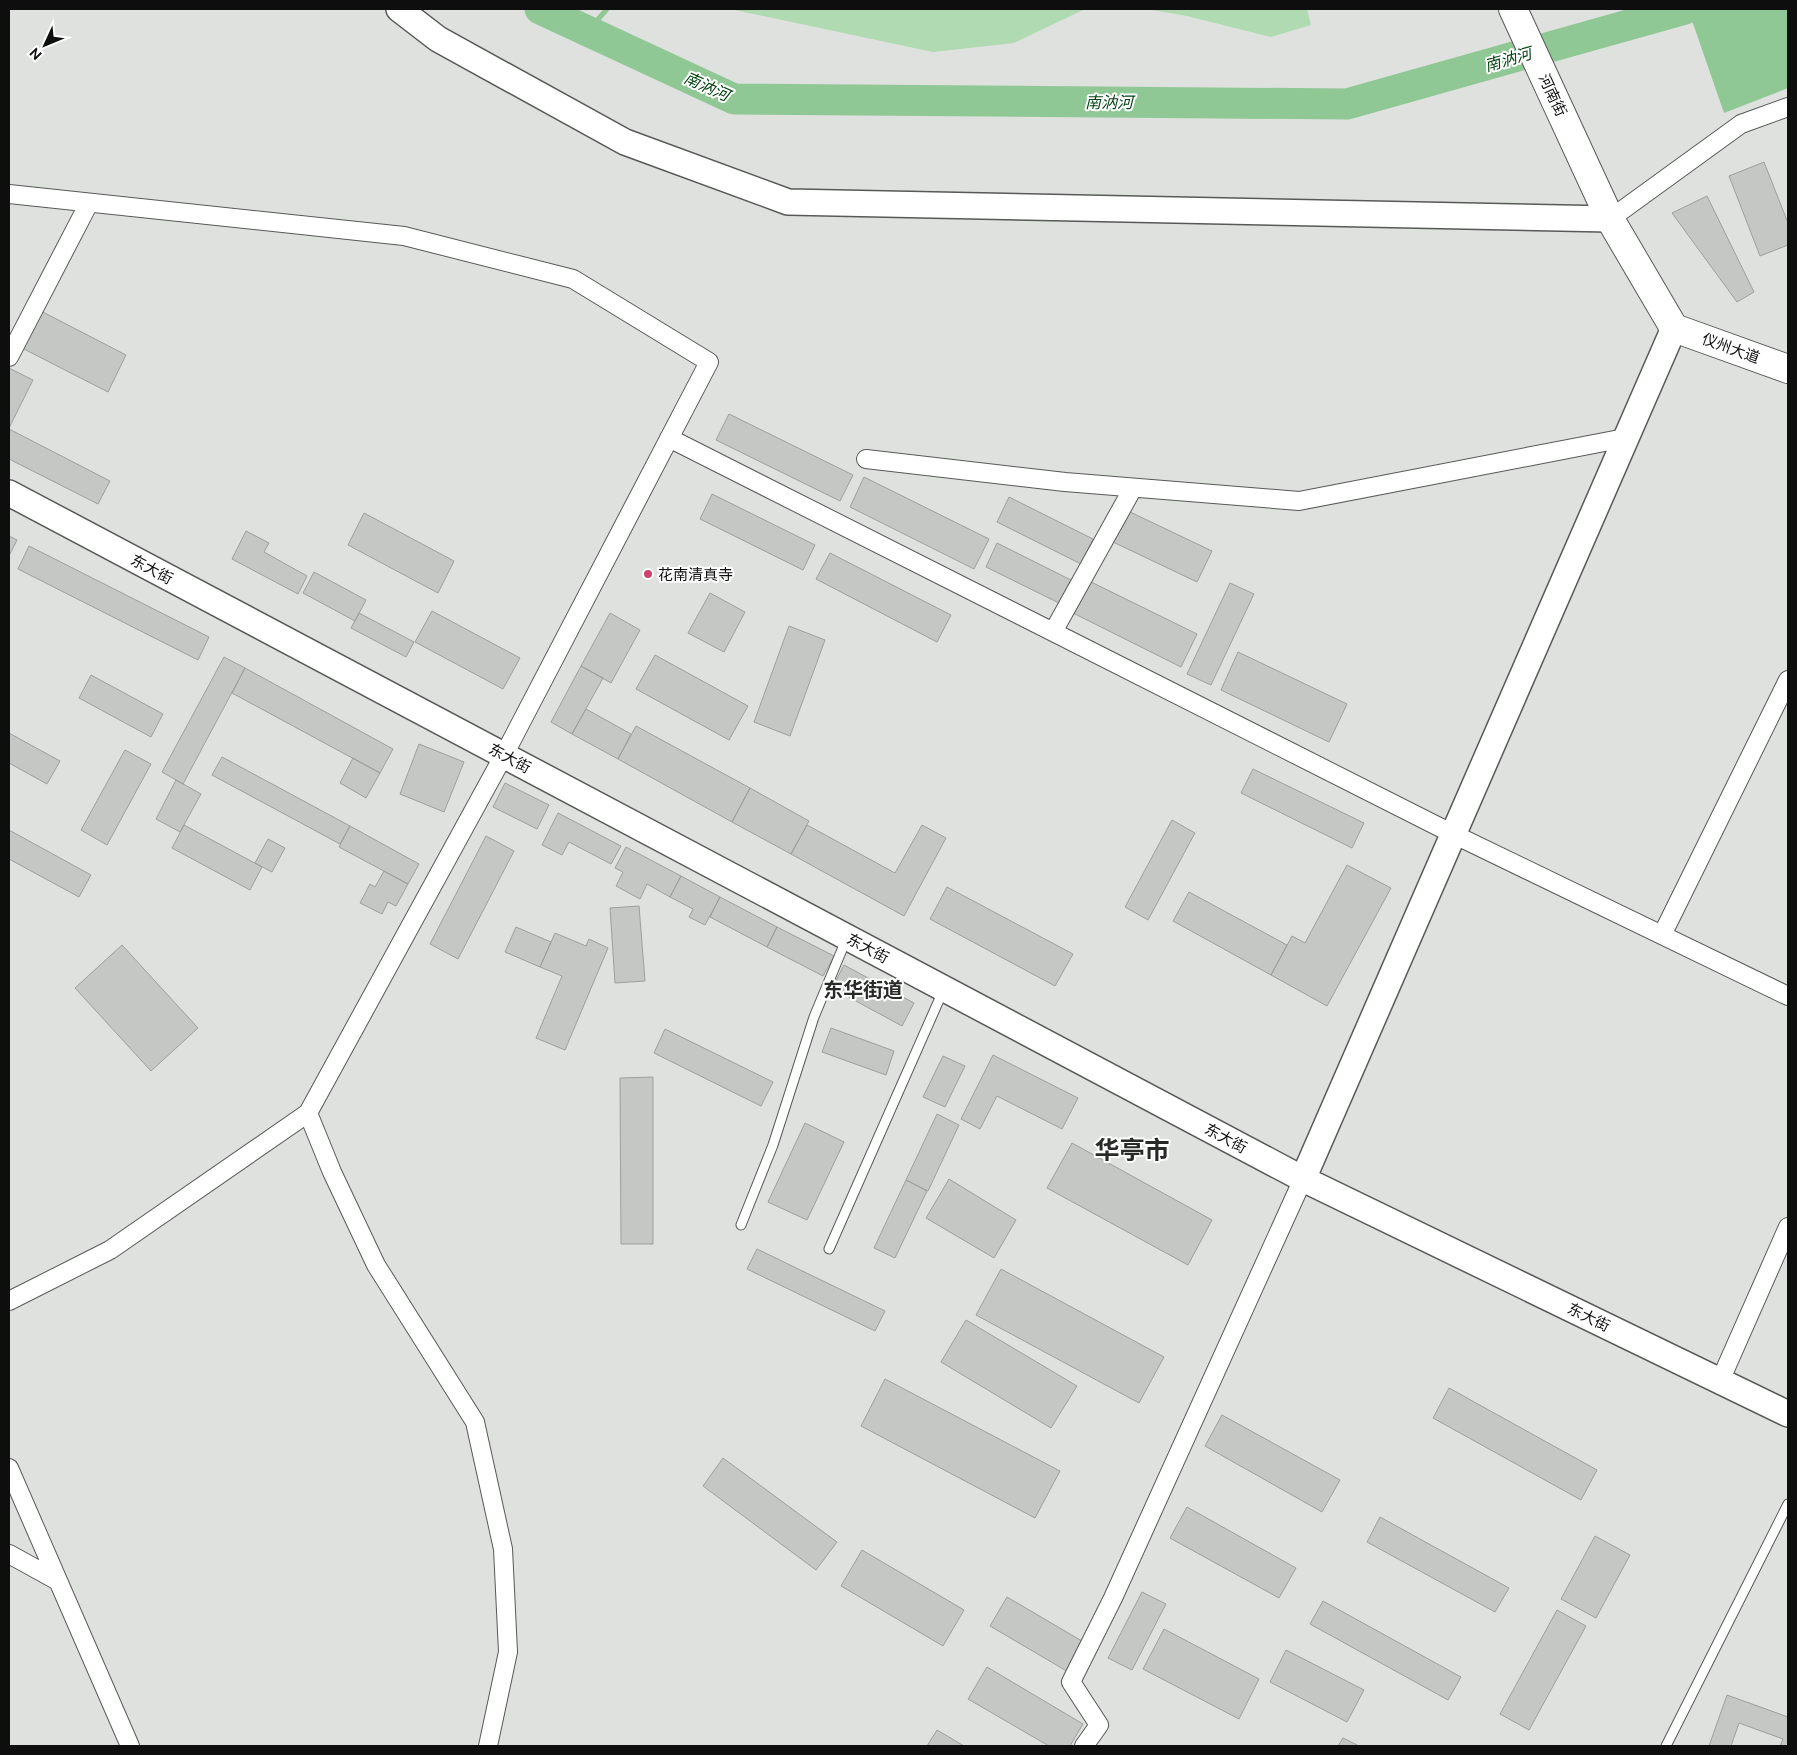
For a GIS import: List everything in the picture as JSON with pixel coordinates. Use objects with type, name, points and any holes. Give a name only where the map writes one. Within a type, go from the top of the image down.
[{"type":"highway","name":"河南街","points":[[1513,9],[1610,219]]},
{"type":"highway","points":[[1610,219],[1674,328]]},
{"type":"highway","name":"仪州大道","points":[[1674,328],[1788,369]]},
{"type":"street","points":[[399,9],[438,39],[625,142],[788,202],[1610,219],[1741,124],[1788,107]]},
{"type":"street","points":[[9,194],[404,236],[573,279],[709,362],[504,755],[308,1113],[110,1250],[9,1302]]},
{"type":"street","points":[[9,357],[89,202]]},
{"type":"street","points":[[1084,1746],[1099,1725],[1071,1682],[1117,1589],[1303,1179],[1674,328]]},
{"type":"street","points":[[669,438],[1453,834],[1788,996]]},
{"type":"street","points":[[866,459],[1056,481],[1299,502],[1625,438]]},
{"type":"street","points":[[1053,632],[1133,488]]},
{"type":"street","name":"东大街","points":[[9,493],[1303,1179],[1788,1414]]},
{"type":"street","points":[[1662,935],[1788,680]]},
{"type":"street","points":[[308,1113],[332,1172],[376,1266],[474,1422],[503,1549],[508,1652],[488,1746]]},
{"type":"street","points":[[1720,1381],[1788,1227]]},
{"type":"street","points":[[9,1468],[130,1746]]},
{"type":"street","points":[[9,1554],[58,1581]]},
{"type":"lane","points":[[741,1225],[773,1145],[814,1017],[848,938]]},
{"type":"lane","points":[[829,1249],[944,989]]},
{"type":"lane","points":[[1666,1746],[1788,1504]]},
{"type":"shaded area","points":[[730,9],[1085,9],[1014,43],[933,52]]},
{"type":"shaded area","points":[[1147,9],[1307,9],[1311,25],[1271,37],[1187,16]]},
{"type":"shaded area","points":[[1688,9],[1788,9],[1788,88],[1724,113]]},
{"type":"building","points":[[1764,162],[1788,223],[1788,245],[1760,256],[1729,176]]},
{"type":"building","points":[[1707,196],[1754,292],[1737,302],[1672,213]]},
{"type":"building","points":[[39,310],[126,355],[108,392],[20,347]]},
{"type":"building","points":[[9,368],[33,380],[9,428]]},
{"type":"building","points":[[729,414],[853,475],[840,501],[716,440]]},
{"type":"building","points":[[9,429],[110,481],[98,504],[9,459]]},
{"type":"building","points":[[864,477],[989,539],[974,569],[850,507]]},
{"type":"building","points":[[712,494],[815,545],[803,570],[700,519]]},
{"type":"building","points":[[1009,497],[1093,539],[1081,564],[997,522]]},
{"type":"building","points":[[1128,511],[1212,551],[1197,582],[1113,542]]},
{"type":"building","points":[[364,513],[454,561],[438,593],[348,545]]},
{"type":"building","points":[[246,531],[269,543],[264,552],[307,576],[298,594],[232,559]]},
{"type":"building","points":[[9,536],[17,540],[9,556]]},
{"type":"building","points":[[997,543],[1071,580],[1059,603],[986,567]]},
{"type":"building","points":[[29,546],[209,637],[198,660],[18,569]]},
{"type":"building","points":[[830,553],[951,615],[937,642],[816,579]]},
{"type":"building","points":[[314,572],[366,600],[355,621],[303,593]]},
{"type":"building","points":[[1087,580],[1197,634],[1181,667],[1071,612]]},
{"type":"building","points":[[1230,583],[1254,594],[1211,685],[1187,674]]},
{"type":"building","points":[[710,593],[745,612],[724,652],[688,633]]},
{"type":"building","points":[[432,611],[520,658],[503,689],[415,642]]},
{"type":"building","points":[[359,613],[414,642],[406,657],[351,628]]},
{"type":"building","points":[[610,613],[640,630],[611,683],[581,666]]},
{"type":"building","points":[[789,626],[825,640],[790,736],[754,722]]},
{"type":"building","points":[[1238,652],[1347,704],[1329,742],[1221,690]]},
{"type":"building","points":[[655,655],[748,706],[729,740],[636,689]]},
{"type":"building","points":[[224,657],[245,668],[183,784],[162,772]]},
{"type":"building","points":[[581,666],[603,678],[572,734],[551,722]]},
{"type":"building","points":[[245,668],[393,749],[380,773],[232,693]]},
{"type":"building","points":[[91,675],[163,714],[151,737],[79,698]]},
{"type":"building","points":[[586,709],[631,734],[618,759],[572,734]]},
{"type":"building","points":[[636,726],[750,788],[732,822],[618,759]]},
{"type":"building","points":[[9,733],[60,761],[47,784],[9,763]]},
{"type":"building","points":[[419,744],[464,762],[444,812],[400,794]]},
{"type":"building","points":[[125,750],[151,764],[107,845],[81,830]]},
{"type":"building","points":[[222,757],[350,826],[340,844],[212,775]]},
{"type":"building","points":[[353,758],[380,773],[366,798],[340,783]]},
{"type":"building","points":[[1253,769],[1364,823],[1352,848],[1241,793]]},
{"type":"building","points":[[176,780],[201,794],[180,832],[156,819]]},
{"type":"building","points":[[505,783],[549,805],[537,829],[493,807]]},
{"type":"building","points":[[750,788],[809,821],[791,854],[732,822]]},
{"type":"building","points":[[558,813],[621,846],[611,864],[569,842],[562,855],[542,845]]},
{"type":"building","points":[[1172,820],[1195,833],[1148,920],[1125,907]]},
{"type":"building","points":[[184,825],[262,867],[250,890],[172,848]]},
{"type":"building","points":[[807,825],[895,873],[922,825],[946,838],[904,916],[791,854]]},
{"type":"building","points":[[350,826],[419,864],[408,884],[339,847]]},
{"type":"building","points":[[9,830],[91,875],[79,897],[9,859]]},
{"type":"building","points":[[486,836],[514,851],[458,959],[430,944]]},
{"type":"building","points":[[268,839],[285,848],[272,872],[255,863]]},
{"type":"building","points":[[626,847],[681,876],[670,897],[647,884],[640,899],[616,886],[623,872],[615,868]]},
{"type":"building","points":[[1347,865],[1391,888],[1327,1006],[1271,975],[1292,936],[1305,943]]},
{"type":"building","points":[[384,871],[408,884],[396,906],[388,902],[382,914],[360,903],[370,884],[375,887]]},
{"type":"building","points":[[681,876],[720,897],[705,925],[689,917],[693,909],[670,897]]},
{"type":"building","points":[[947,887],[1073,954],[1055,986],[930,919]]},
{"type":"building","points":[[1189,892],[1287,945],[1271,975],[1173,921]]},
{"type":"building","points":[[720,897],[777,927],[767,947],[710,917]]},
{"type":"building","points":[[639,906],[645,981],[615,983],[610,908]]},
{"type":"building","points":[[516,927],[551,942],[540,967],[505,952]]},
{"type":"building","points":[[777,927],[834,956],[823,976],[767,947]]},
{"type":"building","points":[[555,933],[586,946],[589,939],[608,948],[565,1050],[536,1038],[562,976],[540,967]]},
{"type":"building","points":[[122,945],[198,1028],[151,1071],[75,988]]},
{"type":"building","points":[[844,965],[914,1003],[902,1026],[832,988]]},
{"type":"building","points":[[831,1028],[894,1051],[886,1075],[822,1052]]},
{"type":"building","points":[[665,1029],[773,1082],[761,1106],[654,1053]]},
{"type":"building","points":[[993,1055],[1078,1098],[1062,1129],[997,1096],[980,1129],[961,1119]]},
{"type":"building","points":[[943,1056],[965,1066],[945,1107],[923,1097]]},
{"type":"building","points":[[653,1077],[653,1244],[621,1244],[620,1078]]},
{"type":"building","points":[[937,1114],[959,1125],[928,1191],[906,1180]]},
{"type":"building","points":[[805,1123],[844,1142],[807,1220],[768,1202]]},
{"type":"building","points":[[1072,1143],[1212,1220],[1188,1265],[1047,1188]]},
{"type":"building","points":[[949,1179],[1016,1220],[994,1258],[926,1218]]},
{"type":"building","points":[[906,1180],[927,1191],[895,1258],[874,1248]]},
{"type":"building","points":[[757,1249],[885,1311],[875,1331],[747,1269]]},
{"type":"building","points":[[1001,1269],[1164,1357],[1139,1403],[976,1315]]},
{"type":"building","points":[[966,1320],[1077,1386],[1051,1428],[941,1362]]},
{"type":"building","points":[[885,1379],[1060,1471],[1035,1518],[861,1426]]},
{"type":"building","points":[[1449,1388],[1597,1470],[1581,1500],[1433,1418]]},
{"type":"building","points":[[1222,1415],[1340,1480],[1322,1512],[1205,1446]]},
{"type":"building","points":[[723,1458],[837,1542],[816,1570],[703,1486]]},
{"type":"building","points":[[1187,1507],[1296,1568],[1279,1598],[1170,1538]]},
{"type":"building","points":[[1380,1517],[1509,1588],[1495,1612],[1367,1542]]},
{"type":"building","points":[[1595,1536],[1630,1555],[1596,1618],[1561,1599]]},
{"type":"building","points":[[862,1550],[964,1610],[943,1646],[841,1586]]},
{"type":"building","points":[[1142,1592],[1166,1604],[1132,1670],[1108,1658]]},
{"type":"building","points":[[1007,1597],[1087,1644],[1070,1673],[990,1626]]},
{"type":"building","points":[[1323,1601],[1461,1677],[1448,1700],[1310,1624]]},
{"type":"building","points":[[1557,1610],[1586,1626],[1529,1730],[1500,1714]]},
{"type":"building","points":[[1164,1629],[1259,1679],[1239,1719],[1143,1669]]},
{"type":"building","points":[[1286,1650],[1364,1690],[1347,1722],[1270,1682]]},
{"type":"building","points":[[987,1667],[1083,1724],[1070,1746],[1049,1746],[968,1699]]},
{"type":"building","points":[[1727,1695],[1788,1717],[1788,1746],[1780,1746],[1783,1739],[1739,1723],[1731,1746],[1709,1746]]},
{"type":"building","points":[[937,1730],[964,1746],[927,1746]]},
{"type":"building","points":[[1343,1738],[1359,1746],[1338,1746]]},
{"type":"waterway","name":"南汭河","points":[[540,9],[734,99],[1347,104],[1685,9]]},
{"type":"waterway","points":[[588,31],[607,9]]},
{"type":"place","name":"花南清真寺","points":[[648,574]]},
{"type":"district","name":"东华街道","points":[[863,989]]},
{"type":"district","name":"华亭市","points":[[1132,1150]]}]
